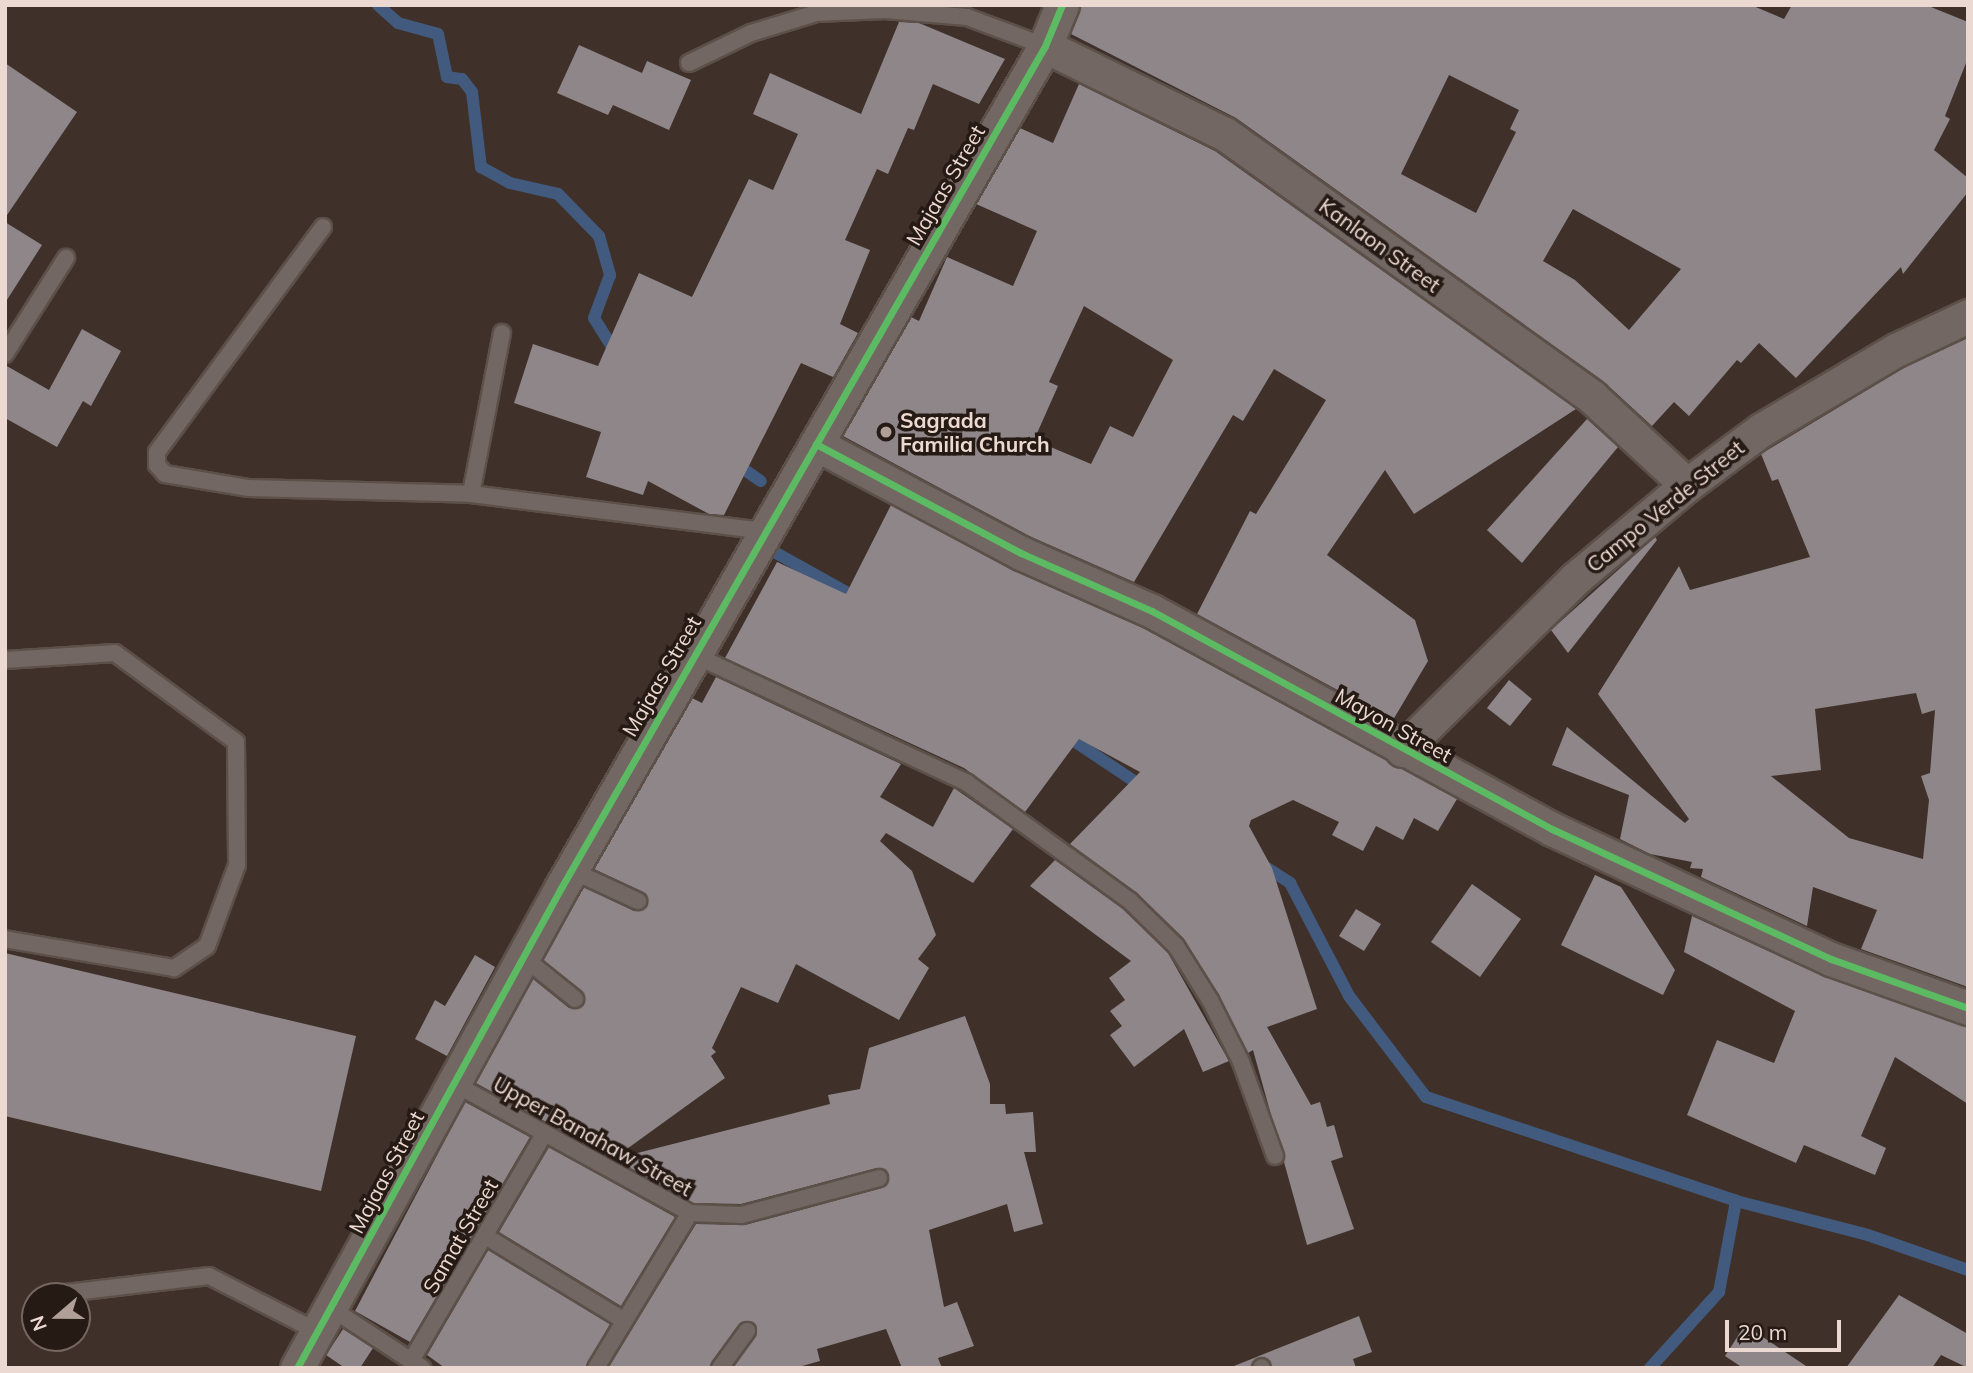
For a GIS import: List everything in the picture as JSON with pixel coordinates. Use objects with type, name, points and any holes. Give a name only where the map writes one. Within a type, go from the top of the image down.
[{"type":"street","name":"Majaas Street","points":[[297,1368],[692,654],[1045,46],[1062,5]]},
{"type":"street","name":"Kanlaon Street","points":[[1045,46],[1225,134],[1592,397],[1687,485]]},
{"type":"street","name":"Campo Verde Street","points":[[1402,750],[1576,578],[1687,485],[1761,430],[1896,350],[1968,316]]},
{"type":"street","name":"Mayon Street","points":[[816,444],[1021,553],[1152,611],[1402,750],[1552,829],[1830,959],[1968,1008]]},
{"type":"lane","points":[[689,63],[751,33],[817,13],[885,10],[967,16],[1045,46]]},
{"type":"lane","points":[[323,227],[157,452],[157,465],[165,474],[249,488],[471,494],[764,531]]},
{"type":"lane","points":[[5,354],[66,258]]},
{"type":"lane","points":[[471,494],[502,333]]},
{"type":"lane","points":[[5,660],[115,653],[236,742],[237,865],[207,946],[174,968],[5,939]]},
{"type":"lane","points":[[692,654],[967,783],[1130,901],[1176,946],[1210,1000],[1241,1062],[1275,1156]]},
{"type":"lane","points":[[571,870],[638,901]]},
{"type":"lane","points":[[523,957],[575,999]]},
{"type":"lane","name":"Upper Banahaw Street","points":[[453,1083],[690,1213],[742,1215],[879,1178]]},
{"type":"lane","name":"Samat Street","points":[[416,1364],[485,1236],[545,1133]]},
{"type":"lane","points":[[596,1368],[690,1213]]},
{"type":"lane","points":[[485,1236],[623,1320]]},
{"type":"lane","points":[[91,1290],[209,1276],[325,1321],[416,1364]]},
{"type":"lane","points":[[720,1368],[747,1331]]},
{"type":"building","points":[[1081,5],[1751,5],[1784,19],[1792,5],[1926,5],[1968,22],[1968,58],[1945,116],[1950,119],[1934,150],[1968,178],[1968,192],[1903,274],[1901,267],[1796,378],[1759,343],[1741,363],[1737,360],[1689,416],[1674,402],[1652,426],[1603,381],[1236,118],[1071,34]],"holes":[[[1449,75],[1519,110],[1510,129],[1516,132],[1476,213],[1401,174]],[[1573,209],[1681,269],[1629,330],[1575,280],[1543,261]]]},
{"type":"building","points":[[899,22],[919,23],[1005,59],[979,104],[933,84],[914,130],[908,128],[888,174],[877,169],[845,240],[870,250],[840,324],[858,333],[833,377],[801,363],[724,515],[709,514],[648,481],[643,495],[586,477],[601,432],[514,403],[533,344],[598,366],[639,273],[692,297],[749,179],[773,190],[798,134],[753,114],[770,73],[861,114]]},
{"type":"building","points":[[579,45],[642,73],[647,61],[691,80],[669,130],[613,105],[608,115],[557,93]]},
{"type":"building","points":[[5,63],[77,112],[5,218]]},
{"type":"building","points":[[1079,84],[1215,151],[1576,409],[1414,514],[1385,470],[1327,555],[1415,620],[1428,661],[1393,720],[1197,614],[1250,511],[1256,514],[1326,400],[1274,369],[1243,421],[1233,415],[1134,582],[1029,536],[843,436],[911,317],[919,321],[947,257],[1013,286],[1037,231],[976,204],[1020,128],[1053,143]],"holes":[[[1084,306],[1173,360],[1133,437],[1110,426],[1091,464],[1034,440],[1058,386],[1049,382]]]},
{"type":"building","points":[[5,222],[42,245],[5,303]]},
{"type":"building","points":[[82,329],[121,351],[91,406],[83,401],[57,447],[5,418],[5,365],[49,390]]},
{"type":"building","points":[[1968,338],[1968,987],[1861,949],[1877,910],[1813,887],[1807,926],[1701,877],[1703,869],[1690,868],[1692,862],[1650,854],[1620,839],[1629,795],[1552,765],[1567,727],[1685,823],[1689,819],[1598,694],[1679,566],[1690,590],[1810,557],[1778,479],[1772,481],[1761,454],[1905,367]],"holes":[[[1916,693],[1922,714],[1935,710],[1930,773],[1921,776],[1929,800],[1923,859],[1849,838],[1771,776],[1821,770],[1815,709]]]},
{"type":"building","points":[[1587,419],[1618,447],[1522,563],[1487,530]]},
{"type":"building","points":[[891,505],[1012,570],[1143,628],[1457,799],[1438,831],[1414,818],[1403,840],[1376,826],[1363,851],[1332,835],[1339,822],[1293,800],[1251,820],[1249,826],[1272,868],[1317,1009],[1267,1027],[1311,1105],[1320,1102],[1327,1127],[1334,1125],[1343,1157],[1331,1161],[1354,1229],[1307,1245],[1253,1050],[1248,1053],[1183,938],[1137,893],[1070,844],[1140,772],[1079,739],[1025,812],[964,768],[725,658],[777,562],[846,594]]},
{"type":"building","points":[[1655,537],[1657,540],[1568,653],[1551,630]]},
{"type":"building","points":[[716,677],[901,764],[880,797],[933,827],[954,788],[1013,829],[973,883],[886,833],[880,841],[912,871],[936,935],[918,959],[929,968],[899,1020],[796,964],[778,1003],[741,987],[712,1048],[716,1052],[711,1056],[725,1078],[613,1159],[476,1083],[533,979],[569,1008],[584,1005],[582,991],[543,960],[584,887],[634,911],[647,906],[643,892],[594,869],[692,698],[702,703]]},
{"type":"building","points":[[1509,680],[1532,699],[1510,726],[1487,708]]},
{"type":"building","points":[[1055,860],[1123,909],[1168,953],[1229,1061],[1203,1072],[1184,1029],[1134,1067],[1110,1035],[1122,1026],[1110,1011],[1125,1000],[1109,978],[1131,961],[1030,886]]},
{"type":"building","points":[[1595,875],[1621,887],[1675,970],[1663,995],[1561,945]]},
{"type":"building","points":[[1472,884],[1521,919],[1480,977],[1431,942]]},
{"type":"building","points":[[1356,909],[1381,924],[1364,951],[1339,936]]},
{"type":"building","points":[[1692,916],[1825,977],[1968,1027],[1968,1104],[1895,1057],[1861,1136],[1886,1148],[1875,1175],[1804,1145],[1796,1163],[1687,1115],[1717,1040],[1774,1063],[1795,1011],[1684,952]]},
{"type":"building","points":[[5,953],[356,1036],[321,1191],[5,1116]]},
{"type":"building","points":[[475,955],[495,967],[447,1056],[415,1039],[435,1000],[445,1006]]},
{"type":"building","points":[[965,1016],[990,1084],[990,1104],[1005,1104],[1006,1114],[1033,1112],[1036,1152],[1024,1152],[1043,1224],[1014,1232],[1007,1204],[929,1230],[944,1307],[957,1302],[974,1346],[938,1358],[942,1368],[902,1368],[886,1329],[817,1349],[820,1361],[795,1368],[733,1368],[757,1333],[747,1321],[739,1325],[710,1368],[608,1368],[696,1224],[745,1225],[882,1188],[889,1180],[886,1170],[877,1168],[741,1204],[693,1203],[614,1159],[830,1104],[828,1095],[860,1089],[869,1048]]},
{"type":"building","points":[[465,1102],[530,1137],[410,1342],[355,1311]]},
{"type":"building","points":[[549,1147],[675,1217],[621,1306],[499,1232]]},
{"type":"building","points":[[488,1250],[610,1324],[586,1368],[445,1368],[427,1355]]},
{"type":"building","points":[[1899,1295],[1968,1334],[1968,1368],[1941,1355],[1932,1368],[1846,1368]]},
{"type":"building","points":[[1359,1316],[1372,1352],[1353,1359],[1356,1368],[1272,1368],[1264,1357],[1251,1368],[1229,1368]]},
{"type":"building","points":[[1745,1325],[1809,1368],[1743,1368],[1725,1356]]},
{"type":"building","points":[[343,1329],[373,1348],[360,1368],[345,1368],[326,1355]]},
{"type":"waterway","points":[[378,5],[398,23],[438,34],[447,77],[462,79],[472,92],[481,167],[510,183],[558,194],[599,236],[610,275],[594,318],[617,355]]},
{"type":"waterway","points":[[732,461],[761,481]]},
{"type":"waterway","points":[[760,544],[860,600]]},
{"type":"waterway","points":[[1062,733],[1146,789]]},
{"type":"waterway","points":[[1261,864],[1290,883],[1349,996],[1426,1097],[1736,1201]]},
{"type":"waterway","points":[[1650,1368],[1719,1292],[1736,1201],[1868,1235],[1968,1270]]},
{"type":"cycle path","points":[[297,1368],[561,888],[1045,46],[1062,5]]},
{"type":"cycle path","points":[[816,444],[1021,553],[1152,611],[1552,829],[1831,959],[1968,1008]]},
{"type":"place","name":"Sagrada Familia Church","points":[[886,432]]}]
